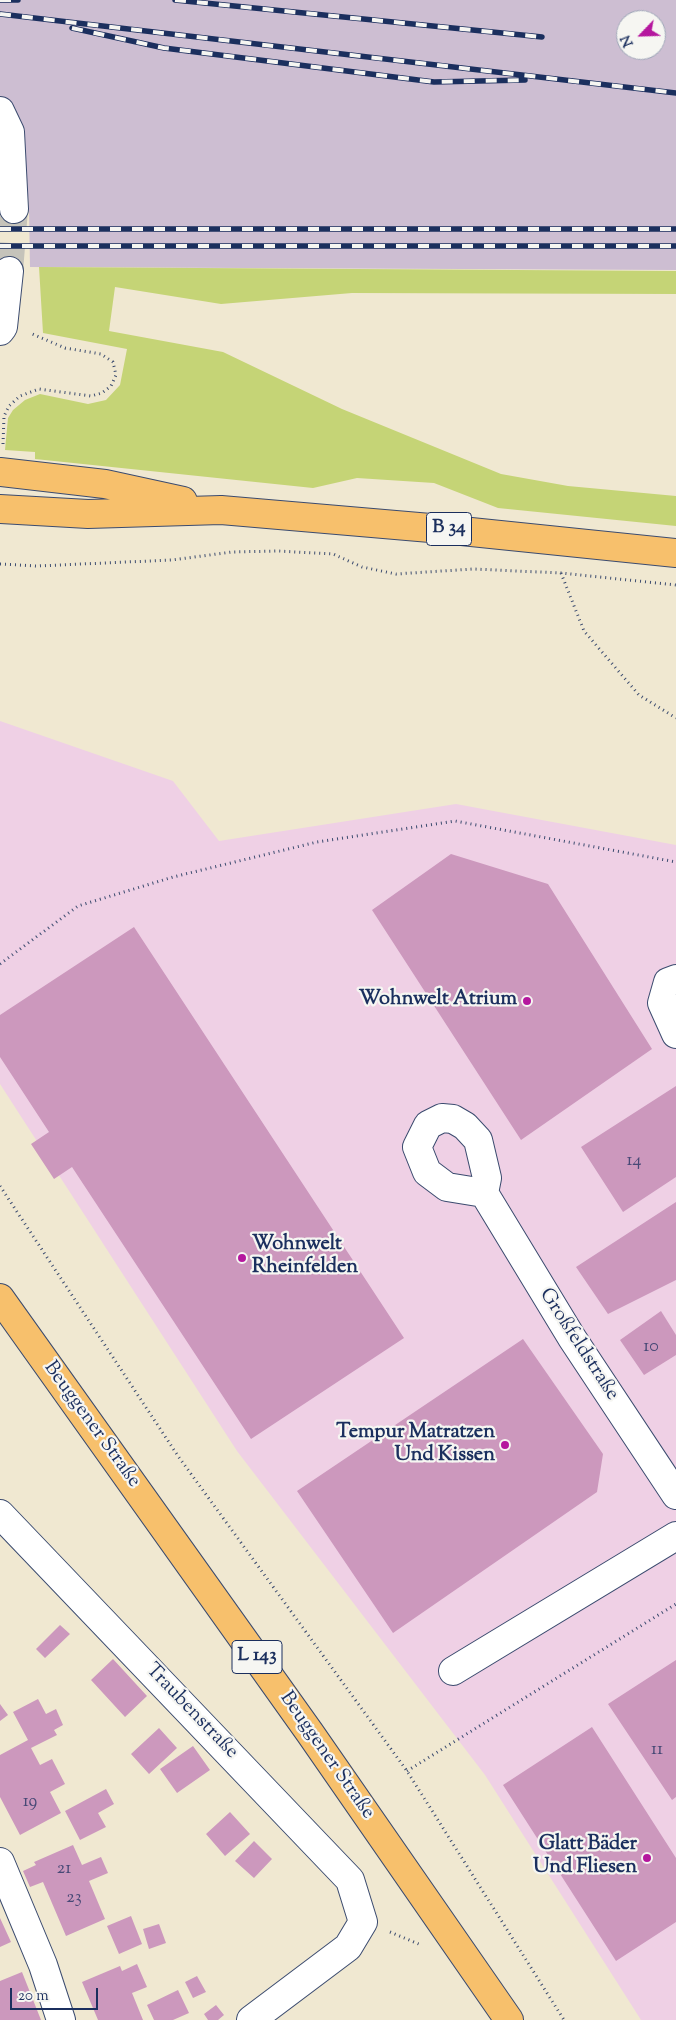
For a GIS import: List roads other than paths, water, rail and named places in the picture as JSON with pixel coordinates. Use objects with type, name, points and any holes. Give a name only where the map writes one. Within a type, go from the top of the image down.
[{"type":"main road","name":"B 34","points":[[1,461],[222,510]]},
{"type":"main road","name":"B 34","points":[[0,509],[88,514],[222,510],[442,529],[676,553]]},
{"type":"main road","name":"Beuggener Straße","points":[[0,1298],[310,1733],[508,2020]]},
{"type":"street","points":[[0,111],[10,132],[14,209]]},
{"type":"street","points":[[1,329],[9,271]]},
{"type":"street","points":[[676,979],[668,982],[662,1003],[676,1034]]},
{"type":"street","name":"Großfeldstraße","points":[[484,1193],[572,1338],[676,1495]]},
{"type":"street","name":"Traubenstraße","points":[[0,1514],[350,1880],[363,1922],[348,1947],[250,2020]]},
{"type":"street","points":[[453,1671],[676,1536]]},
{"type":"street","points":[[0,1862],[43,1964],[61,2020]]},
{"type":"tunnel","points":[[9,271],[14,209]]},
{"type":"railway","points":[[0,0],[18,0]]},
{"type":"railway","points":[[175,0],[542,37]]},
{"type":"railway","points":[[0,14],[676,93]]},
{"type":"railway","points":[[72,28],[164,48],[434,82],[525,80]]},
{"type":"railway","points":[[0,229],[676,229]]},
{"type":"railway","points":[[0,246],[676,246]]},
{"type":"place","name":"Wohnwelt Atrium","points":[[527,1001]]},
{"type":"place","name":"Wohnwelt Rheinfelden","points":[[242,1258]]},
{"type":"place","name":"Tempur Matratzen Und Kissen","points":[[505,1445]]},
{"type":"place","name":"Glatt Bäder Und Fliesen","points":[[647,1858]]}]
